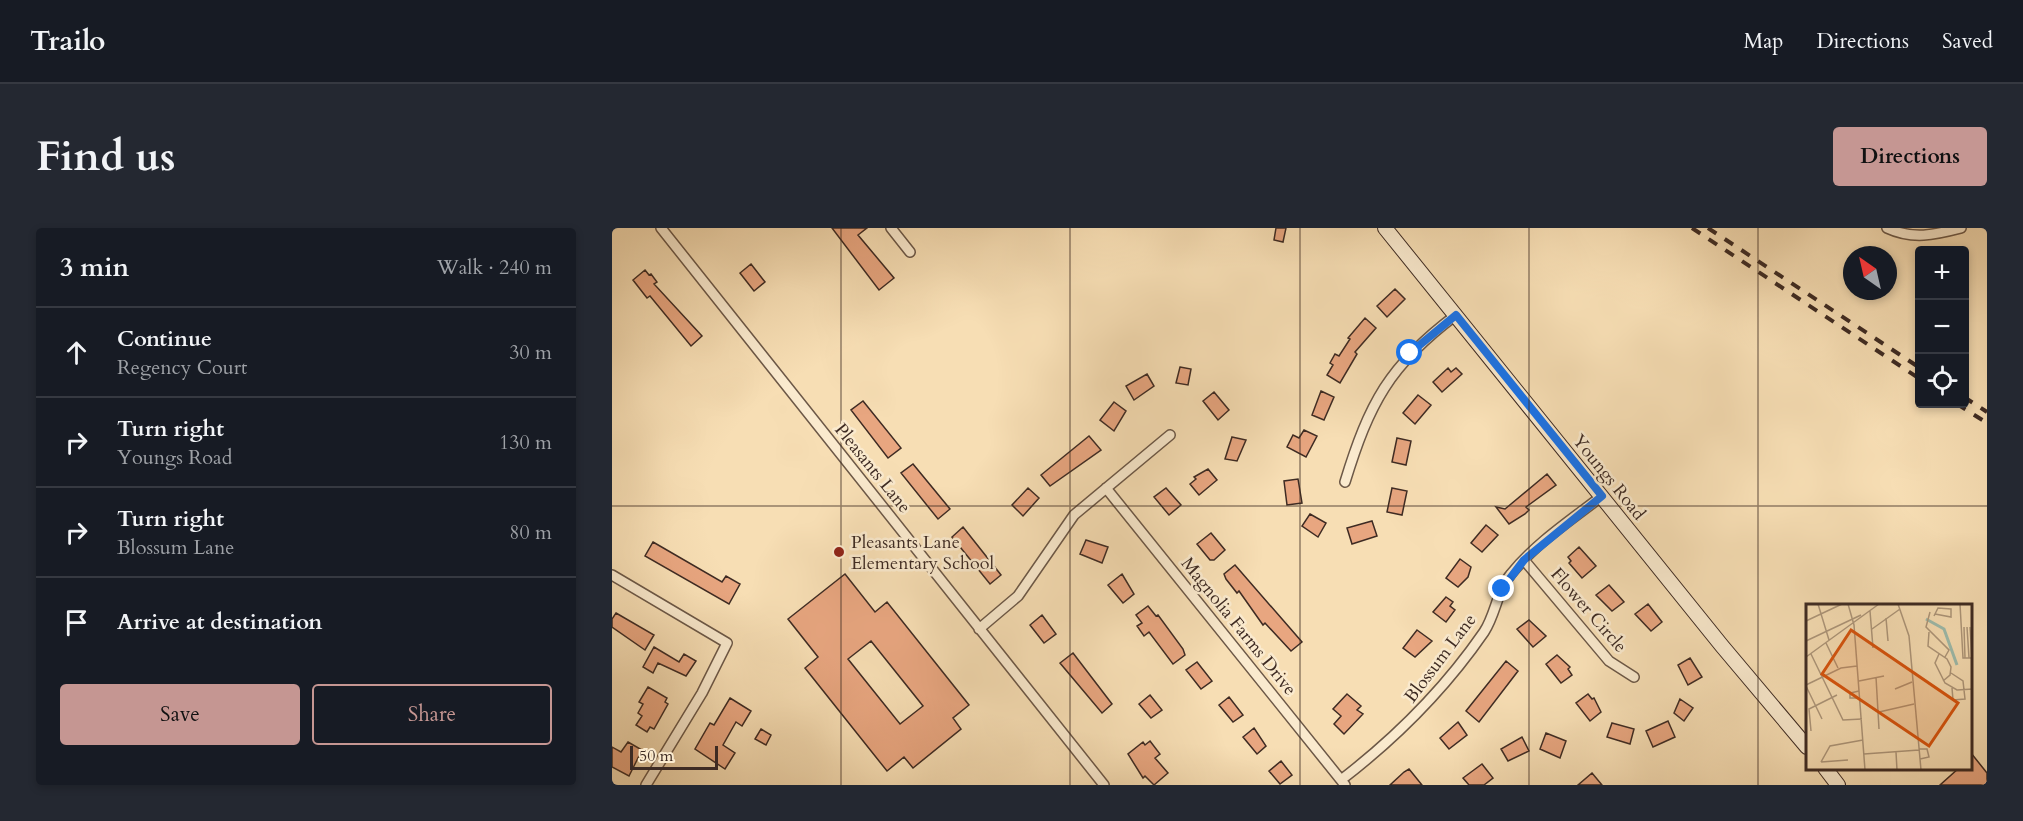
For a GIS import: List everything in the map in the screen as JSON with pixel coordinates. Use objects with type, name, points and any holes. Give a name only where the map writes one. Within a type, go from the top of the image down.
[{"type":"street","name":"Pleasants Lane","points":[[661,228],[1104,785]]},
{"type":"street","points":[[891,228],[910,252]]},
{"type":"street","name":"Youngs Road","points":[[1385,228],[1722,646],[1806,746]]},
{"type":"street","points":[[1887,228],[1900,234],[1920,237],[1960,228]]},
{"type":"street","points":[[1345,482],[1361,429],[1383,387],[1410,353],[1456,315]]},
{"type":"street","points":[[980,629],[1018,596],[1074,515],[1170,435]]},
{"type":"street","name":"Magnolia Farms Drive","points":[[1106,488],[1343,782]]},
{"type":"street","name":"Blossum Lane","points":[[1343,782],[1428,704],[1485,630],[1502,589],[1524,560],[1602,496]]},
{"type":"street","name":"Flower Circle","points":[[1524,560],[1609,661],[1634,676]]},
{"type":"street","points":[[612,575],[727,643],[702,693],[646,785]]},
{"type":"street","points":[[1827,770],[1838,785]]},
{"type":"building","points":[[832,228],[867,228],[858,235],[894,278],[879,290]]},
{"type":"building","points":[[1276,228],[1286,228],[1283,242],[1274,240]]},
{"type":"building","points":[[751,264],[765,282],[754,291],[740,273]]},
{"type":"building","points":[[645,270],[657,282],[654,284],[702,336],[691,346],[650,296],[647,298],[633,280]]},
{"type":"building","points":[[1395,289],[1405,299],[1387,317],[1377,306]]},
{"type":"building","points":[[1365,318],[1376,328],[1355,352],[1357,354],[1340,383],[1327,375],[1333,365],[1330,363],[1335,354],[1339,356],[1350,339],[1348,338]]},
{"type":"building","points":[[1180,367],[1191,369],[1188,385],[1176,383]]},
{"type":"building","points":[[1448,368],[1451,372],[1456,368],[1462,374],[1442,392],[1433,382]]},
{"type":"building","points":[[1147,374],[1154,386],[1134,400],[1126,386]]},
{"type":"building","points":[[1321,391],[1334,397],[1324,420],[1312,415]]},
{"type":"building","points":[[1214,392],[1229,410],[1218,420],[1203,401]]},
{"type":"building","points":[[1418,395],[1431,405],[1415,424],[1403,413]]},
{"type":"building","points":[[863,401],[901,448],[888,458],[851,410]]},
{"type":"building","points":[[1114,402],[1126,411],[1114,431],[1100,420]]},
{"type":"building","points":[[1304,430],[1317,436],[1306,457],[1287,447],[1293,435],[1299,438]]},
{"type":"building","points":[[1089,436],[1101,450],[1050,486],[1041,475]]},
{"type":"building","points":[[1232,437],[1246,440],[1237,461],[1225,459]]},
{"type":"building","points":[[1397,438],[1411,441],[1406,465],[1392,462]]},
{"type":"building","points":[[913,464],[950,509],[938,519],[901,473]]},
{"type":"building","points":[[1208,469],[1217,480],[1199,495],[1190,484],[1196,479],[1194,477]]},
{"type":"building","points":[[1547,474],[1556,485],[1526,507],[1529,510],[1525,514],[1509,524],[1496,507],[1505,509]]},
{"type":"building","points":[[1298,479],[1302,503],[1287,505],[1284,481]]},
{"type":"building","points":[[1028,488],[1039,498],[1023,516],[1012,505]]},
{"type":"building","points":[[1166,488],[1181,505],[1169,515],[1154,497]]},
{"type":"building","points":[[1392,488],[1407,491],[1402,515],[1387,512]]},
{"type":"building","points":[[1310,514],[1326,523],[1318,537],[1302,526]]},
{"type":"building","points":[[1372,521],[1377,536],[1352,544],[1347,528]]},
{"type":"building","points":[[1486,525],[1498,535],[1482,552],[1471,543]]},
{"type":"building","points":[[963,527],[1001,575],[990,584],[952,537]]},
{"type":"building","points":[[1211,533],[1225,550],[1214,560],[1210,560],[1197,544]]},
{"type":"building","points":[[1086,540],[1108,547],[1102,563],[1080,554]]},
{"type":"building","points":[[653,542],[722,582],[726,576],[740,584],[729,604],[645,556]]},
{"type":"building","points":[[1579,547],[1596,566],[1582,578],[1569,563],[1571,561],[1568,557]]},
{"type":"building","points":[[1460,559],[1471,567],[1468,577],[1458,587],[1446,578]]},
{"type":"building","points":[[1235,565],[1302,642],[1291,651],[1265,623],[1263,625],[1239,591],[1237,593],[1226,579],[1224,574]]},
{"type":"building","points":[[845,574],[875,612],[887,602],[969,705],[953,718],[961,729],[913,768],[904,757],[887,771],[805,668],[818,657],[788,619]],"holes":[[[871,641],[923,706],[900,724],[848,659]]]},
{"type":"building","points":[[1122,574],[1134,594],[1123,603],[1108,585]]},
{"type":"building","points":[[1609,585],[1624,602],[1612,611],[1596,595]]},
{"type":"building","points":[[1446,597],[1453,602],[1450,606],[1455,610],[1446,622],[1433,612]]},
{"type":"building","points":[[1648,604],[1662,622],[1651,631],[1635,614]]},
{"type":"building","points":[[1148,606],[1156,616],[1158,615],[1183,649],[1185,655],[1173,664],[1149,632],[1144,636],[1137,626],[1142,623],[1136,615]]},
{"type":"building","points":[[616,613],[654,635],[645,650],[612,627],[612,619]]},
{"type":"building","points":[[1042,615],[1056,634],[1044,643],[1030,625]]},
{"type":"building","points":[[1529,620],[1546,636],[1533,647],[1517,629]]},
{"type":"building","points":[[1417,630],[1432,641],[1415,657],[1403,648]]},
{"type":"building","points":[[654,647],[679,662],[684,654],[696,661],[686,676],[658,663],[653,673],[643,667]]},
{"type":"building","points":[[1073,653],[1112,704],[1102,713],[1060,663]]},
{"type":"building","points":[[1557,655],[1570,667],[1568,669],[1572,675],[1561,683],[1546,664]]},
{"type":"building","points":[[1690,658],[1702,677],[1688,685],[1678,665]]},
{"type":"building","points":[[1506,661],[1518,671],[1479,722],[1466,711]]},
{"type":"building","points":[[1197,662],[1212,681],[1201,689],[1186,670]]},
{"type":"building","points":[[648,687],[667,698],[665,702],[668,704],[654,729],[650,727],[647,732],[636,725],[642,716],[638,713],[643,704],[639,702]]},
{"type":"building","points":[[1347,694],[1361,706],[1357,710],[1363,714],[1344,734],[1334,724],[1341,716],[1333,709]]},
{"type":"building","points":[[1588,694],[1592,699],[1594,698],[1601,712],[1590,721],[1576,703]]},
{"type":"building","points":[[1150,695],[1162,710],[1151,718],[1139,704]]},
{"type":"building","points":[[1229,697],[1243,715],[1233,722],[1219,705]]},
{"type":"building","points":[[730,698],[751,711],[742,726],[736,722],[723,745],[735,753],[725,769],[695,749],[710,723],[714,725]]},
{"type":"building","points":[[1680,699],[1693,708],[1684,721],[1674,713]]},
{"type":"building","points":[[1668,721],[1675,737],[1653,747],[1646,731]]},
{"type":"building","points":[[1458,722],[1467,735],[1449,749],[1440,738]]},
{"type":"building","points":[[1612,723],[1634,729],[1630,744],[1607,737]]},
{"type":"building","points":[[1254,728],[1266,746],[1257,754],[1243,737]]},
{"type":"building","points":[[761,729],[771,735],[766,745],[755,739]]},
{"type":"building","points":[[1546,733],[1566,741],[1560,758],[1540,749]]},
{"type":"building","points":[[1522,737],[1529,751],[1508,761],[1501,749]]},
{"type":"building","points":[[1150,741],[1160,754],[1155,758],[1168,773],[1154,785],[1145,776],[1143,778],[1128,754],[1143,742],[1145,745]]},
{"type":"building","points":[[628,742],[642,750],[629,776],[612,767],[612,747],[621,752]]},
{"type":"building","points":[[1972,754],[1987,773],[1987,785],[1940,785],[1957,770],[1972,770]]},
{"type":"building","points":[[1281,761],[1292,775],[1280,784],[1269,771]]},
{"type":"building","points":[[1482,764],[1493,778],[1484,785],[1469,785],[1463,778]]},
{"type":"building","points":[[1409,769],[1422,785],[1390,785],[1404,772]]},
{"type":"building","points":[[1592,773],[1602,785],[1578,785]]},
{"type":"railway","points":[[1692,228],[1915,376]]},
{"type":"railway","points":[[1708,228],[1915,365]]},
{"type":"railway","points":[[1969,400],[1987,412]]},
{"type":"railway","points":[[1963,408],[1987,423]]},
{"type":"place","name":"Pleasants Lane Elementary School","points":[[839,552]]},
{"type":"route","points":[[1410,353],[1456,315],[1602,496],[1524,560],[1509,575],[1502,589]]}]
